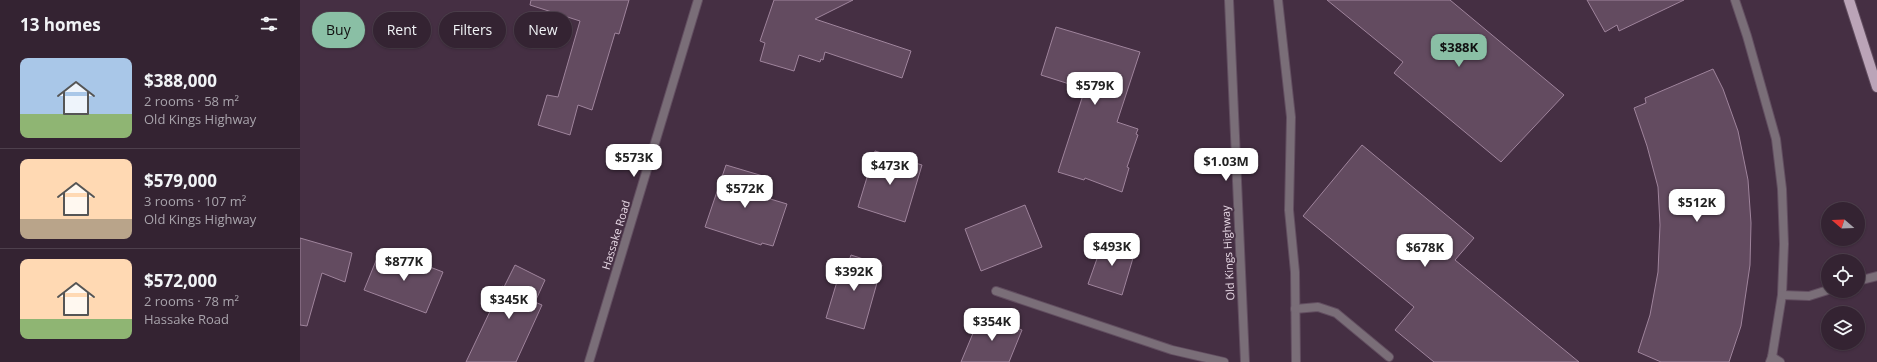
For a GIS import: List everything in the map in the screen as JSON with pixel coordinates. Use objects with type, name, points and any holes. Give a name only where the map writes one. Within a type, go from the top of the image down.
[{"type":"main road","points":[[1849,0],[1874,69],[1877,87]]},
{"type":"street","name":"Hassake Road","points":[[589,362],[698,0]]},
{"type":"street","name":"Old Kings Highway","points":[[1229,0],[1245,362]]},
{"type":"street","points":[[1278,0],[1291,117],[1289,210],[1294,272],[1296,362]]},
{"type":"street","points":[[1735,0],[1747,36],[1776,139],[1782,189],[1784,244],[1782,296],[1771,359],[1780,362]]},
{"type":"street","points":[[1865,279],[1877,276]]},
{"type":"street","points":[[996,291],[1172,350],[1224,362]]},
{"type":"street","points":[[1782,296],[1809,296],[1821,292]]},
{"type":"street","points":[[1295,309],[1318,306],[1336,313],[1389,357]]},
{"type":"building","points":[[531,0],[629,0],[619,34],[615,33],[592,110],[578,105],[570,135],[538,125],[547,95],[558,97],[580,21],[572,18],[572,12],[552,12],[530,5]]},
{"type":"building","points":[[774,0],[853,0],[815,19],[911,51],[902,78],[825,52],[823,60],[821,59],[820,62],[799,55],[794,71],[760,61],[765,43],[760,41]]},
{"type":"building","points":[[1327,0],[1450,0],[1564,95],[1501,162],[1394,73],[1403,62]]},
{"type":"building","points":[[1587,0],[1684,0],[1619,31],[1617,25],[1605,32]]},
{"type":"building","points":[[1056,27],[1140,52],[1117,122],[1138,129],[1136,134],[1138,135],[1127,167],[1129,168],[1122,192],[1085,178],[1084,180],[1058,172],[1085,89],[1041,75]]},
{"type":"building","points":[[1713,69],[1723,89],[1738,131],[1748,180],[1751,223],[1750,265],[1741,326],[1729,362],[1661,362],[1638,352],[1650,315],[1658,272],[1660,225],[1658,187],[1647,146],[1634,108],[1646,103],[1645,98]]},
{"type":"building","points":[[1362,145],[1474,238],[1455,260],[1579,362],[1434,362],[1395,330],[1414,307],[1303,216]]},
{"type":"building","points":[[875,151],[922,165],[905,222],[858,207]]},
{"type":"building","points":[[726,165],[763,176],[757,195],[787,204],[773,246],[762,243],[761,245],[705,227]]},
{"type":"building","points":[[1025,205],[1042,247],[981,271],[965,229]]},
{"type":"building","points":[[300,238],[352,253],[345,282],[322,273],[307,326],[300,325]]},
{"type":"building","points":[[1104,239],[1136,248],[1122,295],[1088,284]]},
{"type":"building","points":[[380,251],[408,262],[409,259],[443,272],[426,313],[364,290]]},
{"type":"building","points":[[851,255],[882,265],[864,329],[826,318],[842,265],[847,266]]},
{"type":"building","points":[[515,265],[545,280],[535,302],[542,305],[516,362],[466,362],[502,286],[504,287]]},
{"type":"building","points":[[981,314],[1022,330],[1009,362],[961,362]]}]
